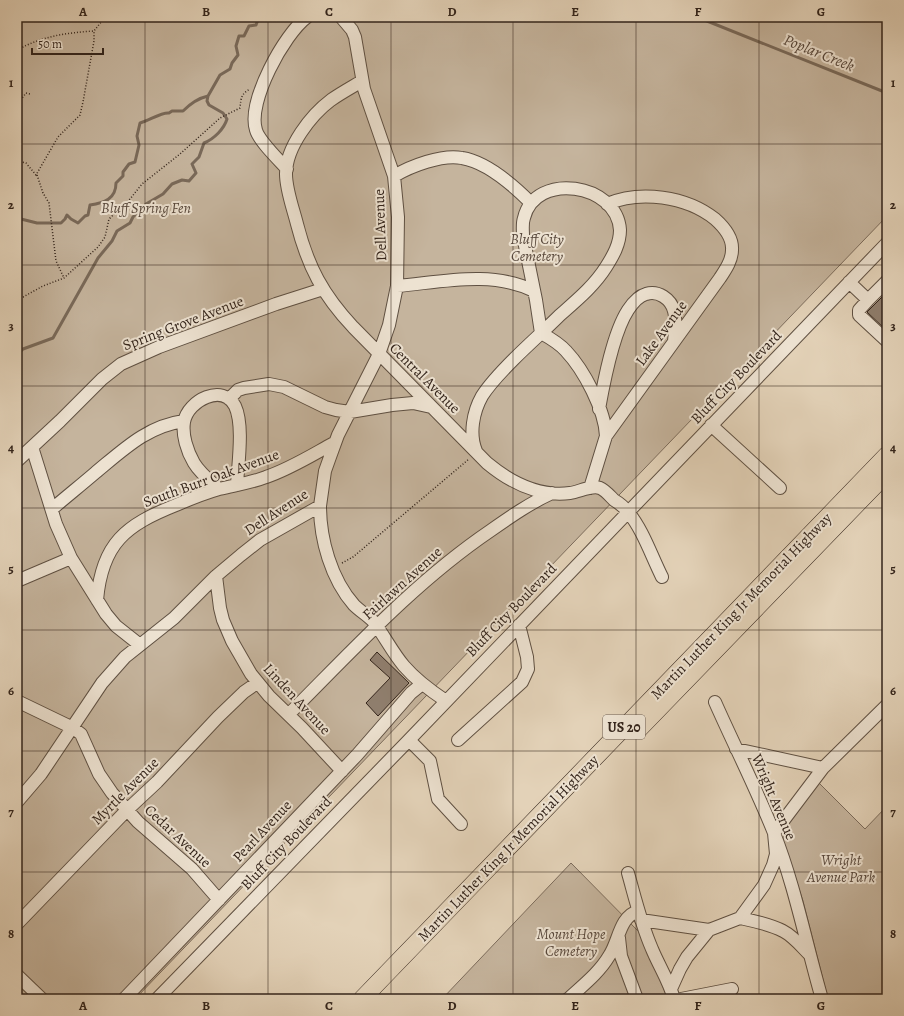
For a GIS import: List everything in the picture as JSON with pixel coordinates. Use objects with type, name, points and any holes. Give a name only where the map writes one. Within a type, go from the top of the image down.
[{"type":"highway","name":"Martin Luther King Jr Memorial Highway","points":[[362,999],[887,455]]},
{"type":"highway","name":"Martin Luther King Jr Memorial Highway","points":[[377,999],[887,473]]},
{"type":"street","points":[[287,169],[260,139],[255,128],[255,111],[262,86],[296,27],[307,17]]},
{"type":"street","points":[[287,169],[295,143],[314,117],[331,100],[362,81],[355,37],[352,30],[340,17]]},
{"type":"street","name":"Dell Avenue","points":[[17,802],[33,784],[73,728],[102,683],[125,657],[174,618],[216,576],[260,540],[320,506],[326,471],[334,443],[379,354],[389,325],[397,286],[398,217],[394,176],[362,81]]},
{"type":"street","points":[[394,176],[426,162],[448,158],[462,158],[477,163],[501,177],[531,203]]},
{"type":"street","name":"Central Avenue","points":[[287,169],[287,185],[305,252],[322,289],[342,316],[486,463],[506,477],[529,488],[552,494],[570,493],[590,488]]},
{"type":"street","points":[[477,453],[473,444],[473,424],[482,396],[500,373],[541,333],[589,288],[611,260],[616,249],[620,232],[616,217],[607,204],[594,194],[587,191],[570,188],[545,193],[531,203],[524,218],[523,236],[541,333],[559,344],[576,363],[590,388],[605,428],[606,436],[590,488],[604,490],[628,511],[639,529],[662,577]]},
{"type":"street","name":"Lake Avenue","points":[[606,436],[728,265],[732,251],[730,236],[720,223],[704,211],[686,203],[664,198],[634,197],[607,204]]},
{"type":"street","name":"Bluff City Boulevard","points":[[157,999],[409,740],[887,243]]},
{"type":"street","points":[[397,286],[459,280],[492,279],[516,284],[534,290]]},
{"type":"street","points":[[887,281],[859,310],[859,315],[887,341]]},
{"type":"street","points":[[849,282],[868,300]]},
{"type":"street","name":"Spring Grove Avenue","points":[[17,461],[102,379],[121,364],[159,347],[276,304],[322,289]]},
{"type":"street","points":[[599,410],[610,357],[618,332],[628,310],[639,297],[645,294],[658,294],[664,297],[672,306],[676,317],[674,342]]},
{"type":"street","points":[[229,399],[238,390],[244,388],[276,384],[294,391],[325,407],[350,412],[413,404],[431,406]]},
{"type":"street","points":[[219,489],[199,470],[186,444],[184,421],[195,402],[202,398],[223,396],[229,399],[236,409],[239,424],[237,485]]},
{"type":"street","points":[[52,509],[116,454],[138,438],[162,426],[184,421]]},
{"type":"street","points":[[711,425],[780,488]]},
{"type":"street","name":"South Burr Oak Avenue","points":[[97,600],[100,575],[104,565],[113,546],[126,531],[153,514],[219,489],[280,472],[334,443]]},
{"type":"street","points":[[32,447],[62,539],[71,558],[97,600],[116,626],[140,645]]},
{"type":"street","name":"Fairlawn Avenue","points":[[289,714],[428,579],[471,543],[521,510],[552,494]]},
{"type":"street","points":[[320,506],[322,528],[332,567],[347,596],[355,606],[372,620],[404,666],[422,684],[446,701]]},
{"type":"street","points":[[17,581],[71,558]]},
{"type":"street","name":"Linden Avenue","points":[[216,576],[220,608],[225,624],[239,653],[257,683],[323,749],[342,771]]},
{"type":"street","points":[[458,740],[522,682],[528,669],[527,657],[519,625]]},
{"type":"street","name":"Myrtle Avenue","points":[[17,924],[127,810],[157,782],[218,717],[244,692],[257,683]]},
{"type":"street","name":"Pearl Avenue","points":[[124,999],[342,771],[378,732],[405,699],[422,684]]},
{"type":"street","name":"Cedar Avenue","points":[[17,701],[73,728],[81,734],[104,782],[127,810],[138,822],[188,865],[219,900]]},
{"type":"street","name":"Wright Avenue","points":[[715,702],[774,833],[801,917],[822,999]]},
{"type":"street","points":[[673,994],[680,969],[687,957],[709,930],[740,918],[764,885],[776,854],[774,833],[823,768],[887,705]]},
{"type":"street","points":[[409,740],[430,761],[438,799],[461,824]]},
{"type":"street","points":[[736,749],[823,768]]},
{"type":"street","points":[[628,873],[640,916],[652,950],[673,994]]},
{"type":"street","points":[[568,999],[605,963],[619,937],[622,926],[627,918],[634,912],[640,916],[709,930]]},
{"type":"street","points":[[740,918],[761,923],[783,931],[796,940],[810,955]]},
{"type":"street","points":[[619,937],[621,956],[637,999]]},
{"type":"street","points":[[17,975],[42,999]]},
{"type":"street","points":[[681,999],[732,990]]},
{"type":"path","points":[[36,175],[58,137],[80,115],[84,102],[94,41],[94,31],[105,17]]},
{"type":"path","points":[[17,50],[31,43],[66,33],[94,31]]},
{"type":"path","points":[[17,298],[64,278],[98,247],[105,237],[109,218],[130,199],[142,184],[223,116],[240,108],[243,93],[252,87],[262,86]]},
{"type":"path","points":[[17,105],[26,93],[30,94]]},
{"type":"path","points":[[17,161],[26,163],[36,175],[43,193],[49,203],[56,261],[64,278]]},
{"type":"path","points":[[332,567],[348,561],[477,453]]},
{"type":"green space","name":"Bluff City Cemetery","points":[[17,17],[887,17],[887,216],[135,999],[17,999]]},
{"type":"green space","name":"Wright Avenue Park","points":[[819,783],[865,829],[887,806],[887,999],[828,999],[803,901],[783,840],[785,828]]},
{"type":"green space","name":"Mount Hope Cemetery","points":[[571,863],[641,934],[668,999],[442,999]]},
{"type":"building","points":[[887,292],[887,331],[867,312]]},
{"type":"building","points":[[377,652],[409,683],[378,716],[366,703],[390,678],[370,660]]},
{"type":"waterway","points":[[17,355],[23,349],[53,338],[98,258],[112,241],[117,231],[130,223],[133,217],[146,204],[163,194],[172,184],[182,180],[189,181],[196,173],[192,164],[199,157],[204,143],[218,133],[224,126],[227,119],[223,113],[209,105],[207,101],[208,96],[220,75],[230,69],[232,63],[238,55],[236,46],[239,36],[244,36],[249,26],[256,25],[259,17]]},
{"type":"waterway","name":"Poplar Creek","points":[[697,17],[887,93]]},
{"type":"waterway","points":[[17,218],[37,223],[61,223],[67,215],[78,223],[88,215],[90,205],[100,203],[108,199],[114,193],[116,183],[123,176],[123,172],[129,164],[135,162],[139,145],[137,136],[140,123],[172,111],[183,111],[194,102],[208,96]]},
{"type":"park label","name":"Bluff Spring Fen","points":[[146,208]]}]
